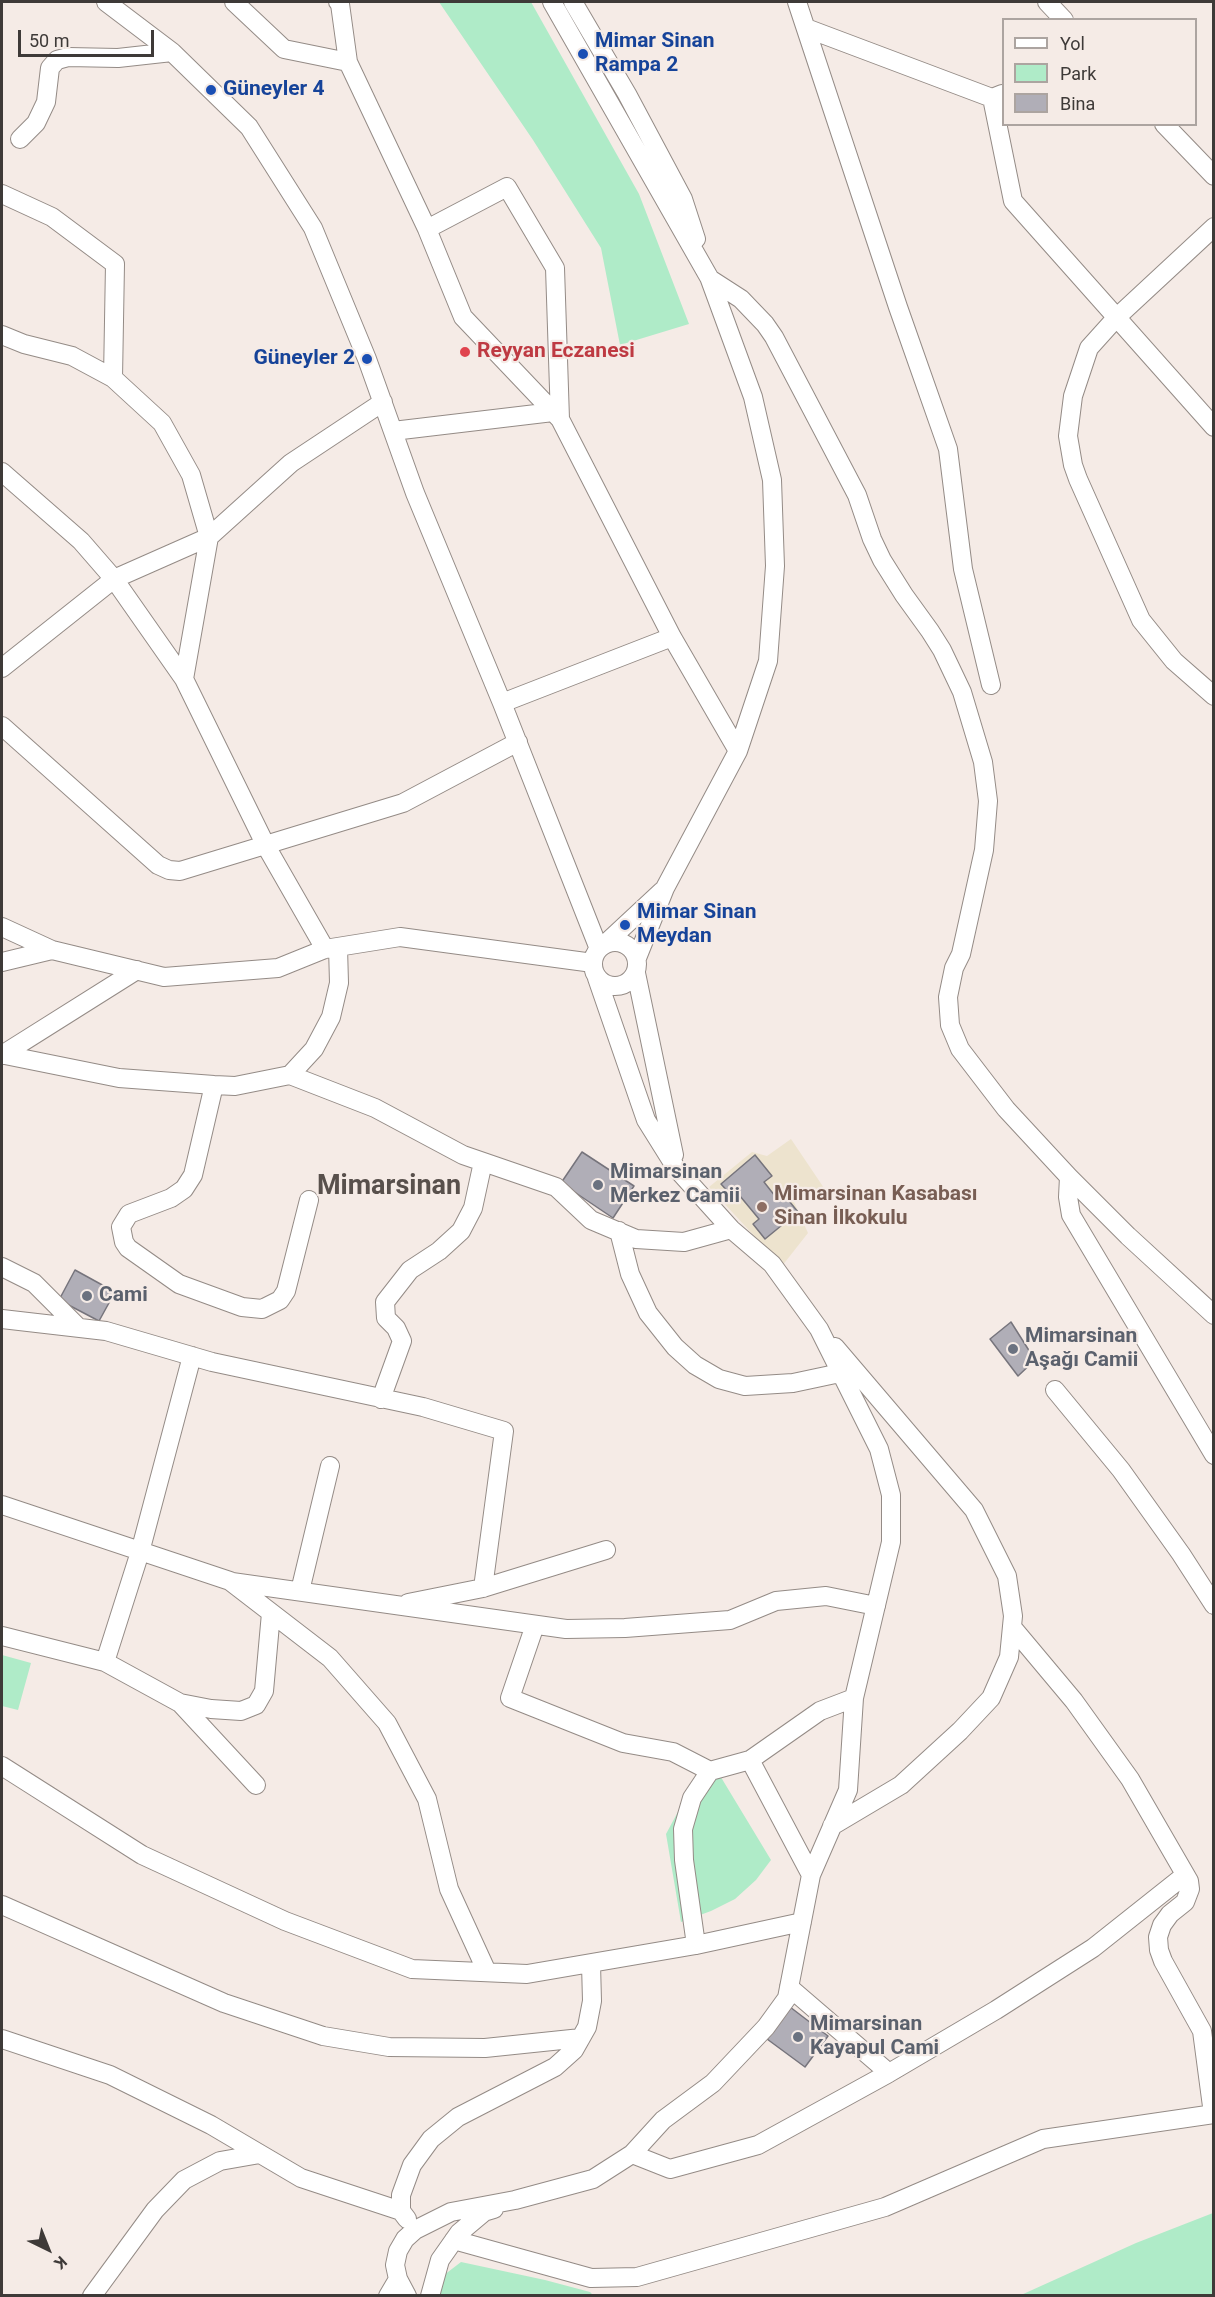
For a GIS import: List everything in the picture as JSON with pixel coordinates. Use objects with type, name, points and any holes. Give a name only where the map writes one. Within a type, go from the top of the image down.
[{"type":"street","points":[[106,2],[172,52],[249,128],[313,228],[383,402],[415,493],[518,742],[598,958],[610,986],[618,987],[632,980],[665,888],[738,751],[768,661],[775,566],[772,480],[753,397],[683,199],[627,94],[573,2]]},
{"type":"street","points":[[234,2],[284,49],[348,62]]},
{"type":"street","points":[[338,2],[348,62],[427,229],[463,317],[556,415],[672,637],[738,751]]},
{"type":"street","points":[[552,2],[710,279],[741,299],[774,337],[857,495],[882,560],[942,650],[962,693],[983,762],[988,801],[984,850],[961,954],[950,982],[948,997],[950,1025],[960,1049],[985,1085],[1069,1177],[1128,1236],[1214,1315]]},
{"type":"street","points":[[797,2],[897,307],[948,448],[963,569],[990,685]]},
{"type":"street","points":[[1047,2],[1062,18]]},
{"type":"street","points":[[806,28],[998,95],[1002,125]]},
{"type":"street","points":[[20,139],[36,123],[46,102],[48,74],[57,60],[68,57],[118,58],[172,52]]},
{"type":"street","points":[[1002,126],[1012,201],[1214,427]]},
{"type":"street","points":[[1166,126],[1214,176]]},
{"type":"street","points":[[427,229],[507,187],[555,268],[556,415]]},
{"type":"street","points":[[2,194],[52,217],[116,264],[113,378]]},
{"type":"street","points":[[1214,227],[1116,318],[1089,348],[1073,396],[1068,436],[1073,465],[1142,620],[1174,661],[1214,696]]},
{"type":"street","points":[[2,335],[24,344],[72,356],[113,378],[162,423],[191,475],[209,537],[184,679]]},
{"type":"street","points":[[2,668],[114,579],[209,537],[291,463],[383,402]]},
{"type":"street","points":[[393,431],[556,415]]},
{"type":"street","points":[[2,472],[81,541],[114,579],[184,679],[266,846],[332,948],[339,982],[331,1017],[314,1049],[290,1075]]},
{"type":"street","points":[[502,703],[672,637]]},
{"type":"street","points":[[2,726],[158,866],[180,871],[403,803],[518,742]]},
{"type":"street","points":[[598,958],[665,888]]},
{"type":"street","points":[[2,927],[52,950],[164,977],[278,968],[332,948],[400,937],[598,958],[621,942],[634,951],[676,1168]]},
{"type":"street","points":[[2,962],[52,950]]},
{"type":"street","points":[[598,958],[646,1120],[676,1168],[731,1229],[772,1264],[819,1329],[974,1510],[1007,1576],[1013,1616],[1009,1657],[991,1698],[960,1731],[901,1785],[832,1826]]},
{"type":"street","points":[[3,1055],[137,970]]},
{"type":"street","points":[[3,1055],[119,1078],[214,1085],[235,1086],[290,1075],[375,1108],[463,1155],[556,1187],[591,1220],[636,1239],[684,1242],[731,1229]]},
{"type":"street","points":[[214,1085],[193,1175],[184,1189],[171,1198],[129,1214],[121,1227],[124,1242],[128,1248],[179,1284],[242,1307],[262,1309],[280,1300],[286,1291],[309,1200]]},
{"type":"street","points":[[381,1399],[402,1341],[396,1328],[386,1317],[385,1302],[410,1270],[439,1251],[461,1231],[473,1208],[483,1162]]},
{"type":"street","points":[[1069,1177],[1068,1197],[1071,1215],[1214,1455]]},
{"type":"street","points":[[619,1232],[630,1274],[648,1313],[675,1347],[695,1365],[719,1379],[745,1386],[793,1383],[840,1373]]},
{"type":"street","points":[[2,1267],[34,1283],[79,1328]]},
{"type":"street","points":[[2,1319],[106,1331],[212,1362],[423,1407],[504,1431],[483,1588]]},
{"type":"street","points":[[407,2295],[398,2279],[395,2265],[398,2251],[405,2239],[415,2230],[451,2212],[515,2200],[592,2179],[632,2154],[663,2120],[720,2076],[766,2027],[787,1998],[811,1875],[848,1790],[854,1698],[891,1542],[891,1495],[879,1449],[819,1329]]},
{"type":"street","points":[[105,1662],[140,1552],[192,1356]]},
{"type":"street","points":[[1055,1390],[1121,1470],[1214,1605]]},
{"type":"street","points":[[300,1592],[330,1466]]},
{"type":"street","points":[[2,1505],[230,1581],[566,1629],[625,1628],[730,1620],[776,1601],[826,1596],[876,1606]]},
{"type":"street","points":[[396,1605],[483,1588],[606,1550]]},
{"type":"street","points":[[230,1581],[330,1658],[387,1723],[427,1799],[449,1889],[487,1972]]},
{"type":"street","points":[[2,1636],[105,1662],[180,1703],[211,1709],[241,1711],[256,1705],[264,1691],[271,1613]]},
{"type":"street","points":[[535,1625],[510,1698],[623,1743],[673,1752],[710,1771]]},
{"type":"street","points":[[454,2240],[591,2278],[637,2277],[885,2207],[1043,2139],[1213,2114],[1202,2031],[1159,1950],[1158,1937],[1162,1925],[1189,1896],[1190,1889],[1185,1875],[1130,1779],[1074,1701],[1012,1627]]},
{"type":"street","points":[[696,1945],[684,1860],[683,1829],[692,1798],[710,1771],[750,1760],[820,1712],[854,1698]]},
{"type":"street","points":[[180,1703],[256,1785]]},
{"type":"street","points":[[750,1760],[811,1875]]},
{"type":"street","points":[[2,1766],[142,1855],[285,1921],[412,1969],[527,1974],[696,1945],[802,1922]]},
{"type":"street","points":[[632,2154],[670,2169],[758,2145],[889,2073],[996,2010],[1093,1948],[1185,1875]]},
{"type":"street","points":[[2,1905],[224,2003],[323,2036],[389,2048],[485,2048],[581,2038]]},
{"type":"street","points":[[401,2211],[401,2195],[412,2165],[431,2139],[458,2117],[555,2067],[574,2050],[587,2027],[592,2001],[591,1964]]},
{"type":"street","points":[[789,1987],[889,2073]]},
{"type":"street","points":[[2,2039],[110,2075],[211,2125],[301,2178],[401,2211],[415,2230]]},
{"type":"street","points":[[92,2295],[155,2210],[183,2180],[220,2161],[260,2154]]},
{"type":"street","points":[[429,2295],[440,2260],[459,2233],[484,2212],[515,2200]]},
{"type":"street","points":[[388,2295],[398,2279]]},
{"type":"shaded area","name":"Mimarsinan Kasabası Sinan İlkokulu","points":[[791,1139],[824,1188],[794,1202],[808,1233],[782,1266],[709,1187],[752,1152],[767,1156]]},
{"type":"green space","points":[[439,2],[531,2],[639,194],[689,324],[620,345],[601,248],[533,140]]},
{"type":"green space","points":[[2,1655],[31,1663],[18,1710],[2,1706]]},
{"type":"green space","points":[[716,1769],[771,1860],[756,1880],[735,1899],[681,1922],[666,1834],[680,1808]]},
{"type":"green space","points":[[1213,2213],[1213,2295],[1021,2295],[1136,2243]]},
{"type":"green space","points":[[461,2262],[545,2280],[590,2292],[593,2295],[428,2296],[431,2285]]},
{"type":"building","name":"Mimarsinan Merkez Camii","points":[[582,1152],[634,1186],[613,1218],[561,1183]]},
{"type":"building","points":[[755,1155],[772,1176],[764,1182],[775,1196],[781,1191],[798,1212],[765,1239],[753,1224],[759,1219],[735,1190],[730,1194],[721,1184]]},
{"type":"building","name":"Cami","points":[[75,1270],[115,1292],[99,1321],[59,1300]]},
{"type":"building","name":"Mimarsinan Aşağı Camii","points":[[1011,1322],[1035,1360],[1018,1376],[990,1339]]},
{"type":"building","name":"Mimarsinan Kayapul Cami","points":[[790,2007],[828,2036],[805,2067],[767,2039]]},
{"type":"place","name":"Mimar Sinan Rampa 2","points":[[583,54]]},
{"type":"place","name":"Güneyler 4","points":[[211,90]]},
{"type":"place","name":"Reyyan Eczanesi","points":[[465,352]]},
{"type":"place","name":"Güneyler 2","points":[[367,359]]},
{"type":"place","name":"Mimar Sinan Meydan","points":[[625,925]]},
{"type":"place","name":"Mimarsinan Merkez Camii","points":[[598,1185]]},
{"type":"place","name":"Mimarsinan Kasabası Sinan İlkokulu","points":[[762,1207]]},
{"type":"place","name":"Cami","points":[[87,1296]]},
{"type":"place","name":"Mimarsinan Aşağı Camii","points":[[1013,1349]]},
{"type":"place","name":"Mimarsinan Kayapul Cami","points":[[798,2037]]},
{"type":"district","name":"Mimarsinan","points":[[389,1187]]}]
